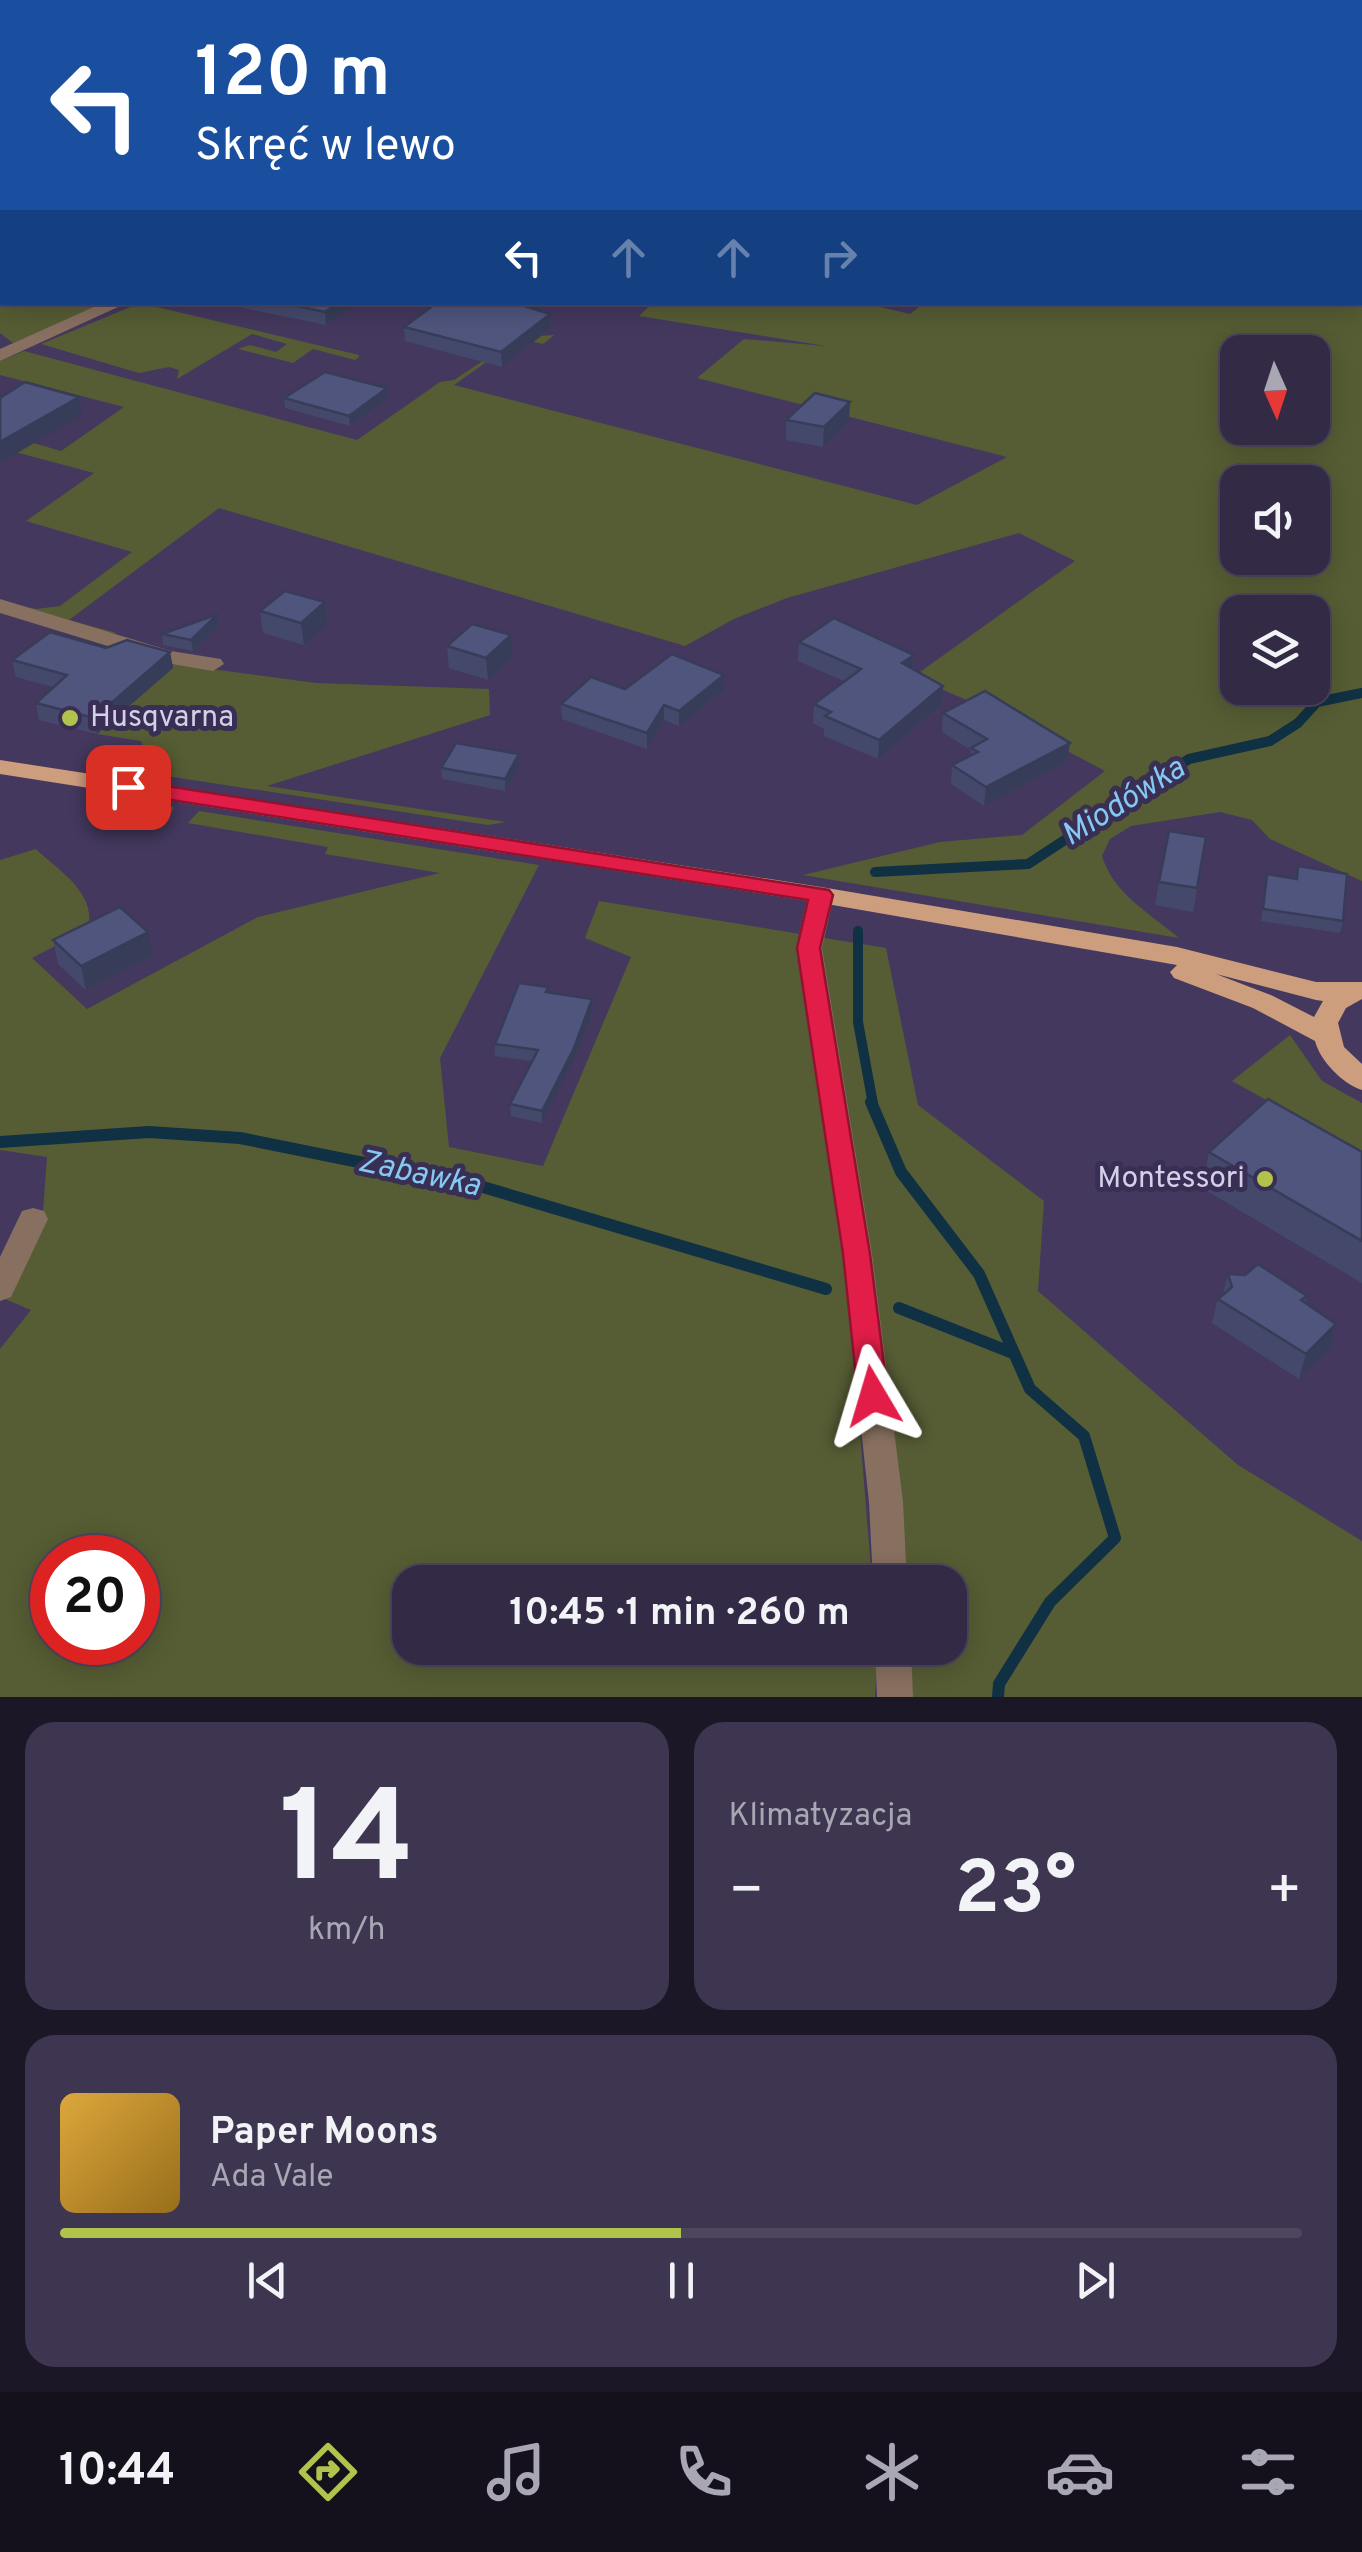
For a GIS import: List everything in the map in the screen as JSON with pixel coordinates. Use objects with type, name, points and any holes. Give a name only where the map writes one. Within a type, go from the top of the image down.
[{"type":"main road","points":[[0,767],[821,895],[1177,956],[1316,991],[1354,991]]},
{"type":"main road","points":[[1103,944],[1263,1002],[1325,1036]]},
{"type":"main road","points":[[1354,991],[1328,1012],[1325,1036],[1331,1051],[1362,1080]]},
{"type":"street","points":[[0,356],[114,305]]},
{"type":"street","points":[[0,606],[168,657],[213,664]]},
{"type":"street","points":[[821,895],[808,948],[856,1254],[886,1502],[889,1565]]},
{"type":"street","points":[[0,1289],[32,1220]]},
{"type":"street","points":[[894,1665],[895,1697]]},
{"type":"green space","points":[[0,305],[105,305],[13,343],[0,333]]},
{"type":"green space","points":[[135,305],[148,305],[359,357],[355,360],[313,349],[293,363],[238,349],[250,345],[276,352],[287,344],[252,334],[177,379],[179,370],[169,367],[139,373],[41,344]]},
{"type":"green space","points":[[651,305],[872,305],[910,314],[921,305],[1362,305],[1362,881],[1270,839],[1252,820],[1220,812],[1131,826],[1110,839],[1102,856],[1124,892],[1179,938],[803,875],[940,842],[1022,835],[1105,771],[990,710],[913,677],[1075,561],[1019,533],[787,598],[734,619],[685,646],[219,508],[69,620],[117,633],[109,633],[18,605],[36,609],[60,606],[132,552],[26,521],[94,473],[0,448],[30,442],[61,451],[124,407],[0,375],[0,361],[24,351],[357,440],[440,382],[454,380],[517,338],[407,314],[522,337],[554,335],[543,344],[519,339],[454,385],[917,505],[1007,457],[697,378],[744,339],[826,346],[639,316]]},
{"type":"green space","points":[[174,664],[316,683],[489,689],[490,715],[267,786],[506,822],[488,825],[127,770],[125,766],[144,747],[141,741],[97,734]]},
{"type":"green space","points":[[99,796],[174,807],[168,820],[88,807]]},
{"type":"green space","points":[[199,811],[539,865],[440,1058],[449,1147],[543,1166],[631,957],[585,938],[599,901],[886,948],[918,1105],[1044,1201],[1038,1291],[1238,1465],[1362,1541],[1362,1697],[909,1697],[908,1665],[967,1665],[967,1565],[904,1565],[888,1376],[854,1358],[871,1565],[392,1565],[392,1665],[877,1665],[875,1697],[0,1697],[0,1349],[31,1310],[5,1299],[24,1264],[43,1212],[47,1157],[0,1150],[0,860],[36,849],[82,894],[87,904],[88,929],[32,958],[87,1009],[258,917],[440,873],[325,854],[328,847],[188,823]]},
{"type":"green space","points":[[1290,1035],[1322,1081],[1362,1103],[1362,1153],[1232,1081]]},
{"type":"building","points":[[293,305],[335,305],[325,312]]},
{"type":"building","points":[[434,305],[525,305],[550,314],[501,352],[404,327]]},
{"type":"building","points":[[325,372],[387,388],[349,416],[284,398]]},
{"type":"building","points":[[25,382],[79,397],[0,442],[0,398]]},
{"type":"building","points":[[815,393],[850,402],[824,427],[786,420]]},
{"type":"building","points":[[285,591],[325,602],[301,623],[260,611]]},
{"type":"building","points":[[218,614],[191,640],[162,634]]},
{"type":"building","points":[[834,618],[914,655],[902,663],[943,686],[879,740],[825,716],[831,712],[814,704],[861,669],[799,642]]},
{"type":"building","points":[[472,624],[511,635],[486,658],[447,646]]},
{"type":"building","points":[[50,632],[106,648],[127,640],[170,652],[94,718],[36,703],[67,675],[12,660]]},
{"type":"building","points":[[672,654],[724,675],[679,711],[664,705],[647,733],[561,704],[591,677],[625,689]]},
{"type":"building","points":[[985,691],[1070,743],[986,787],[952,765],[978,752],[971,748],[987,739],[943,713]]},
{"type":"building","points":[[456,743],[519,754],[505,779],[441,768]]},
{"type":"building","points":[[1169,831],[1206,837],[1197,888],[1159,882]]},
{"type":"building","points":[[1298,866],[1347,874],[1343,921],[1263,909],[1267,874],[1297,879]]},
{"type":"building","points":[[120,907],[148,932],[81,966],[53,940]]},
{"type":"building","points":[[519,983],[548,987],[546,992],[592,999],[574,1048],[542,1111],[510,1104],[538,1050],[495,1044]]},
{"type":"building","points":[[1268,1099],[1362,1152],[1362,1241],[1209,1152]]},
{"type":"building","points":[[1258,1264],[1307,1296],[1301,1300],[1336,1324],[1306,1354],[1218,1299],[1232,1287],[1228,1274],[1245,1275]]},
{"type":"waterway","name":"Miodówka","points":[[875,872],[1028,864],[1189,759],[1270,741],[1298,723],[1317,702],[1362,693]]},
{"type":"waterway","name":"Miodówka","points":[[858,931],[858,1022],[873,1104]]},
{"type":"waterway","name":"Zabawka","points":[[871,1102],[901,1172],[979,1274],[1030,1389],[1084,1436],[1115,1538],[1050,1602],[999,1684],[998,1697]]},
{"type":"waterway","name":"Zabawka","points":[[0,1142],[149,1132],[240,1138],[483,1187],[826,1289]]},
{"type":"waterway","name":"Zabawka","points":[[899,1308],[1010,1352]]},
{"type":"place","name":"Husqvarna","points":[[70,718]]},
{"type":"place","name":"Montessori","points":[[1265,1179]]},
{"type":"route","points":[[128,787],[821,895],[808,948],[856,1254],[873,1396]]}]
